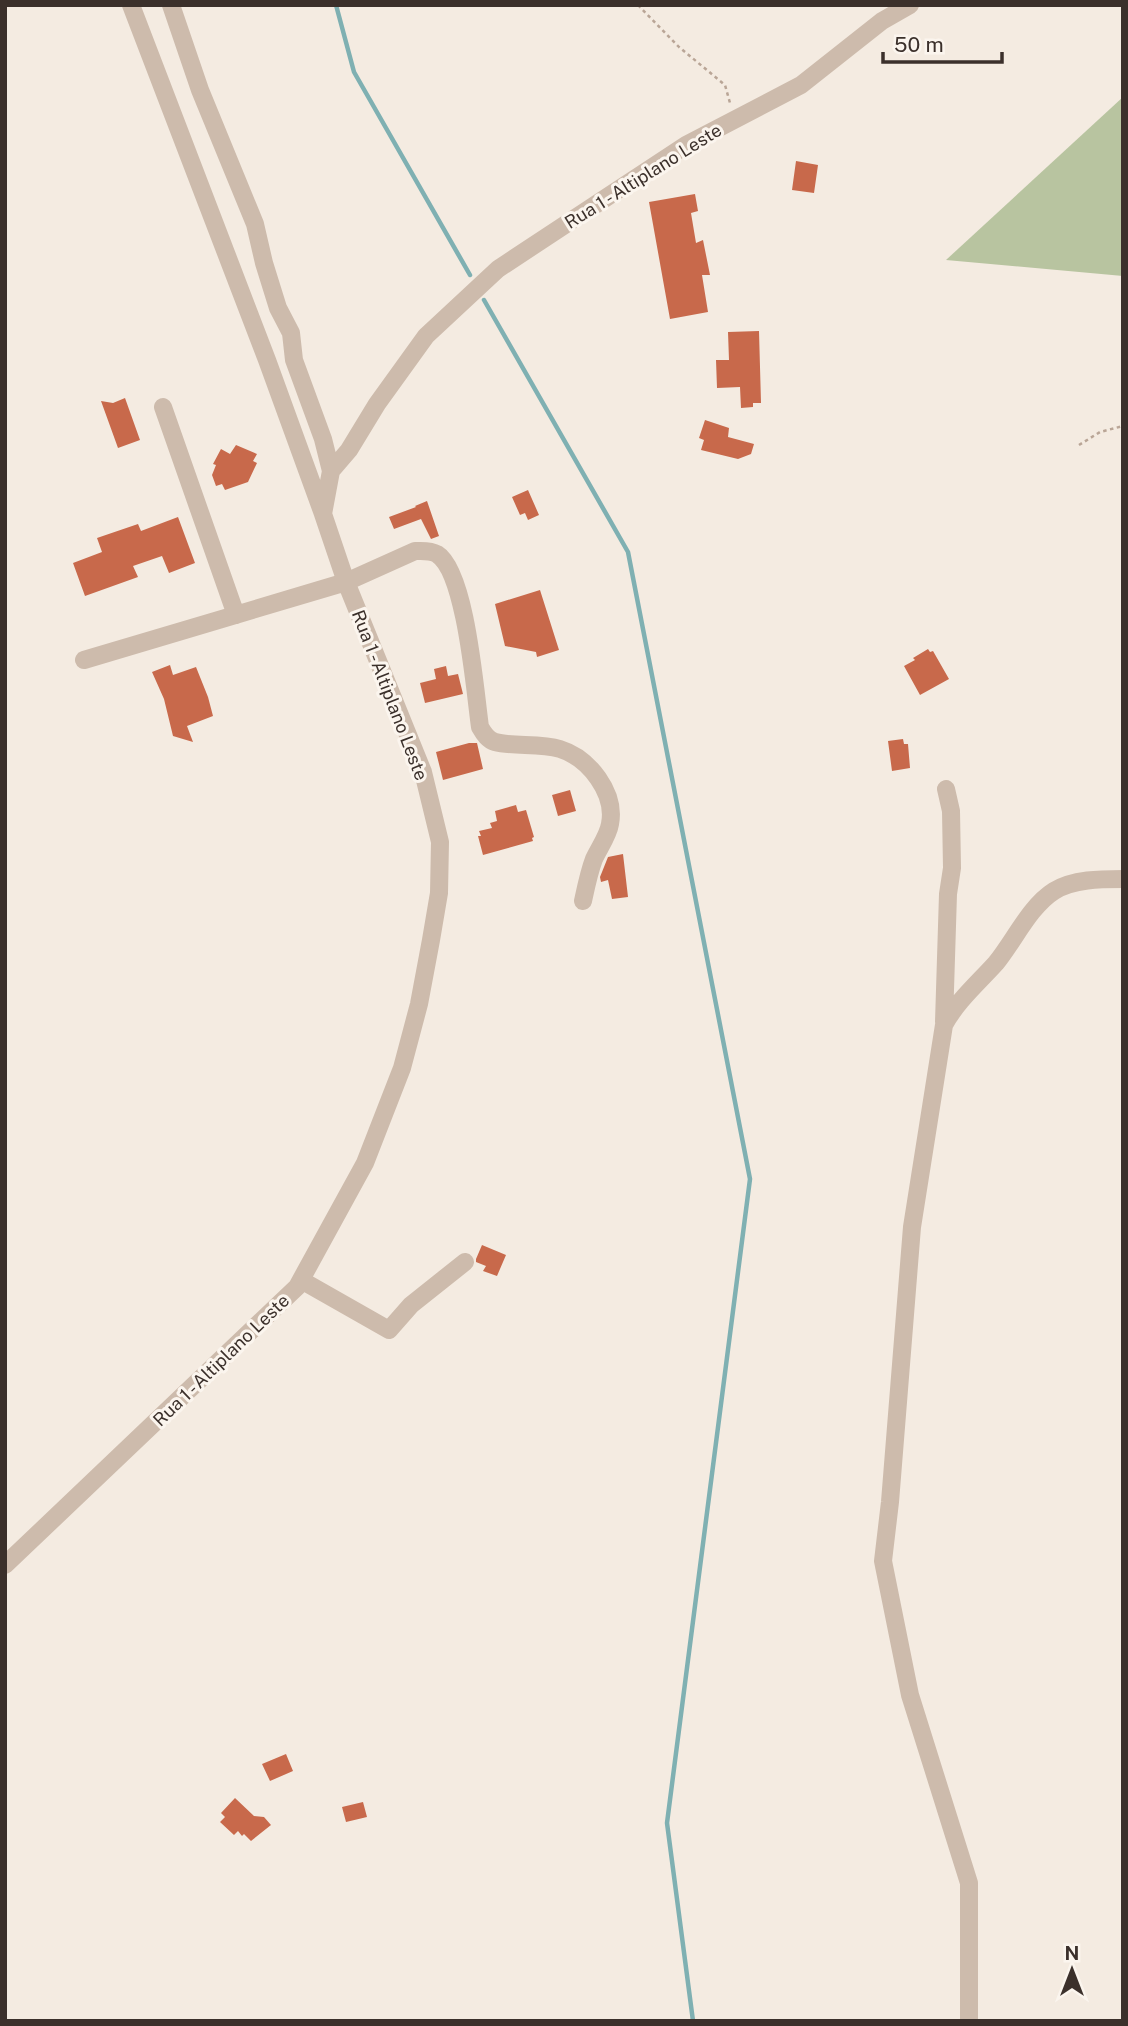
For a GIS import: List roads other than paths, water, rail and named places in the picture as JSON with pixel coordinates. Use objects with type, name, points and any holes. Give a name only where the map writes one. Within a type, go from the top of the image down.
[{"type":"street","points":[[131,5],[323,514]]},
{"type":"street","points":[[171,5],[200,90],[255,224],[278,308],[291,333],[294,360],[323,439],[331,471]]},
{"type":"street","name":"Rua 1 - Altiplano Leste","points":[[5,1566],[297,1287],[365,1163],[402,1068],[419,1004],[439,892],[440,842],[423,772],[346,582],[323,514],[331,471],[349,450],[377,404],[426,336],[498,269],[686,145],[801,85],[883,21],[910,5]]},
{"type":"street","points":[[163,407],[236,615]]},
{"type":"street","points":[[84,660],[346,582],[415,551],[437,554],[444,561],[454,582],[463,611],[480,727],[486,737],[495,742],[562,749],[594,771],[604,787],[610,807],[610,824],[593,861],[583,901]]},
{"type":"street","points":[[946,789],[951,811],[952,868],[948,894],[944,1025],[912,1227],[883,1561],[910,1695],[969,1883],[969,2021]]},
{"type":"street","points":[[944,1025],[952,1011],[997,961],[1042,900],[1067,885],[1123,879]]},
{"type":"street","points":[[301,1280],[389,1329],[411,1305],[465,1262]]},
{"type":"waterway","points":[[336,5],[354,72],[470,275]]},
{"type":"waterway","points":[[484,300],[628,552],[750,1179],[667,1823],[693,2021]]}]
